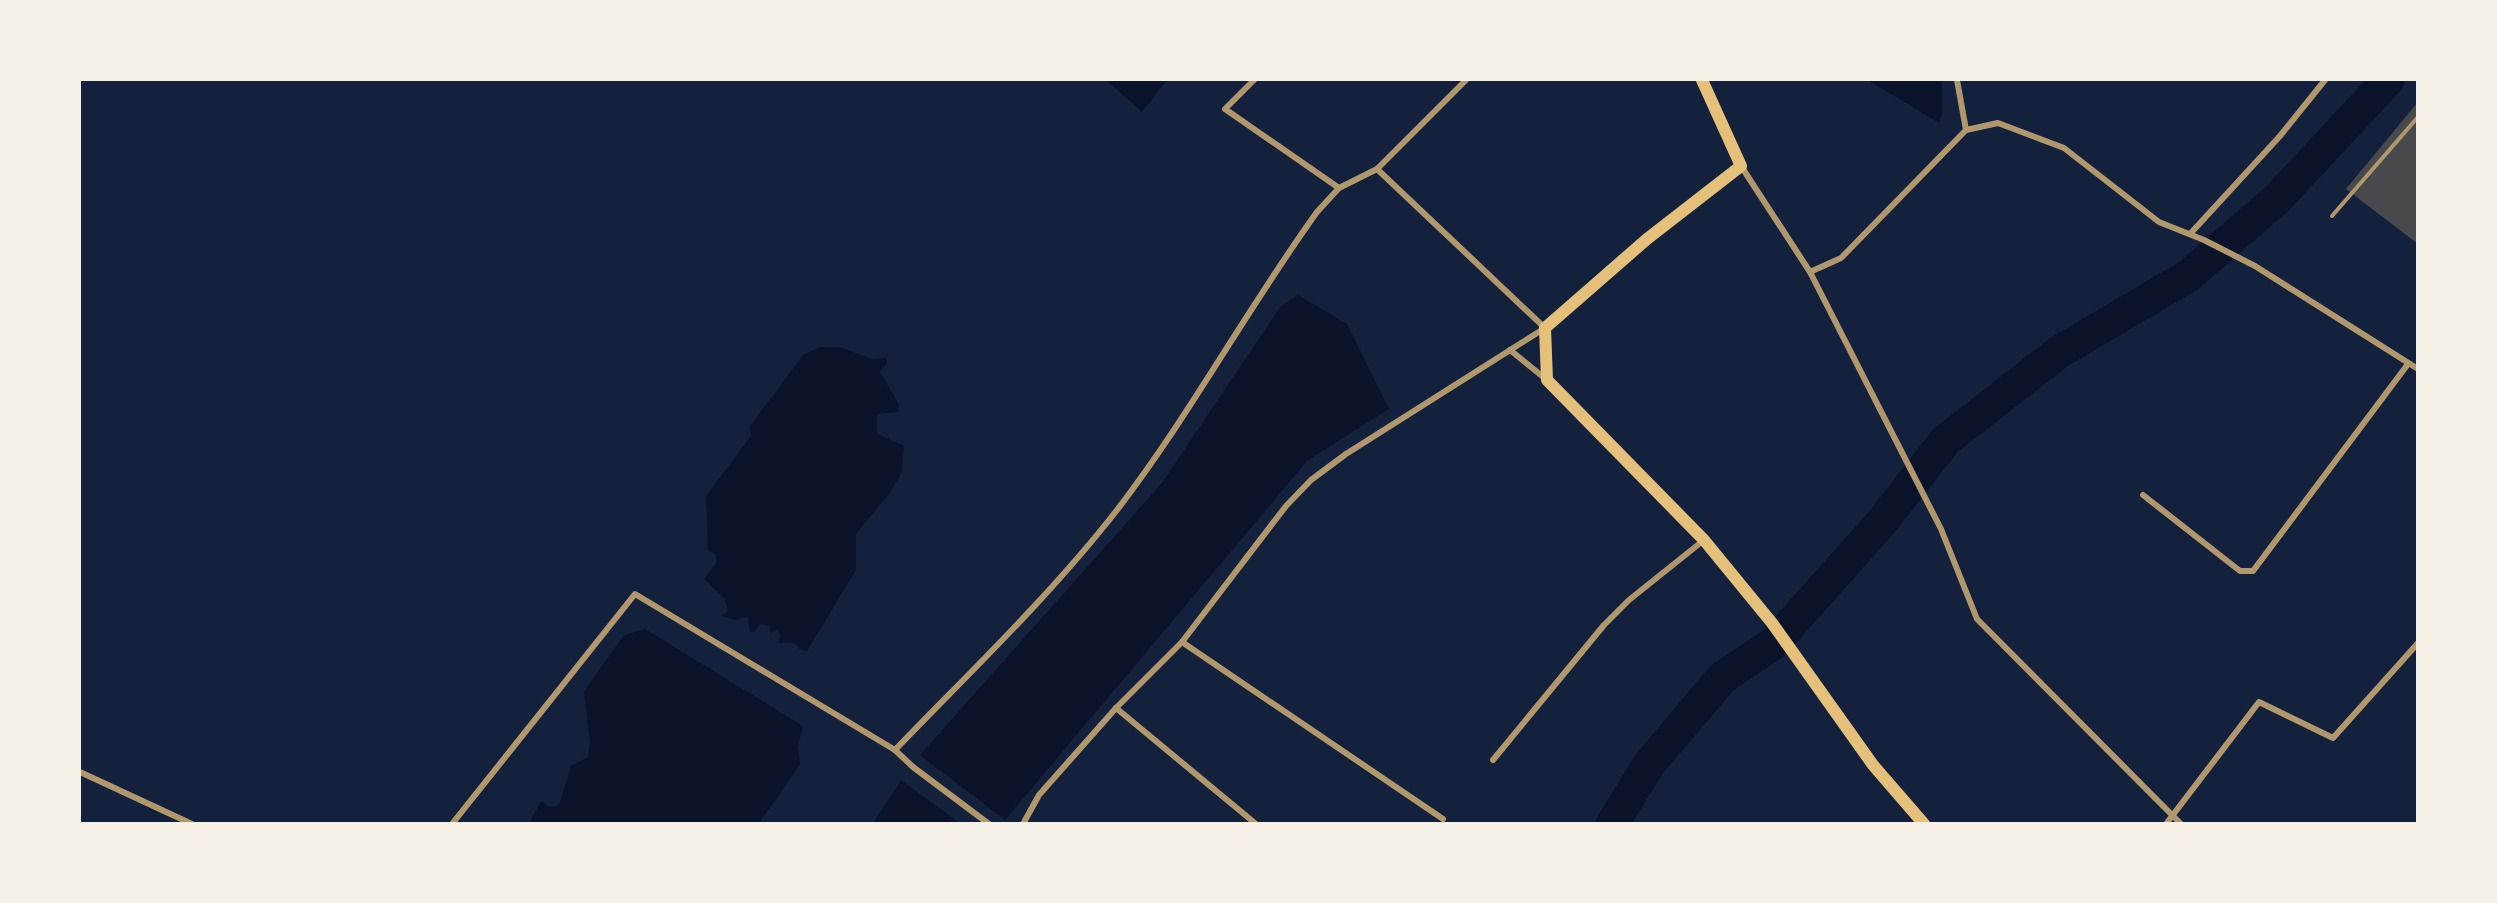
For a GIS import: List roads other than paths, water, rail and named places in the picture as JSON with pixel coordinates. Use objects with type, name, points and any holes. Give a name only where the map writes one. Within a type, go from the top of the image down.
[{"type":"main road","points":[[1702,80],[1741,166],[1647,239],[1545,328],[1547,380],[1704,540],[1772,623],[1873,765],[1924,824]]},
{"type":"street","points":[[1254,80],[1225,109],[1338,188]]},
{"type":"street","points":[[895,750],[1054,585],[1117,510],[1148,469],[1302,234],[1338,188],[1377,169],[1466,80]]},
{"type":"street","points":[[1957,80],[1966,130]]},
{"type":"street","points":[[2190,234],[2280,136],[2325,80]]},
{"type":"street","points":[[1810,272],[1841,258],[1966,130],[1998,123],[2064,148],[2159,222],[2204,240],[2255,266],[2418,369]]},
{"type":"street","points":[[1741,166],[1810,272],[1941,529],[1977,619],[2181,824]]},
{"type":"street","points":[[1023,824],[1039,795],[1116,708],[1182,642],[1286,506],[1311,480],[1346,454],[1545,328],[1377,169]]},
{"type":"street","points":[[1510,350],[1547,380]]},
{"type":"street","points":[[2143,495],[2234,567],[2244,572],[2253,571],[2408,364]]},
{"type":"street","points":[[1493,760],[1604,625],[1629,600],[1704,540]]},
{"type":"street","points":[[452,824],[634,594],[895,750],[913,767],[990,824]]},
{"type":"street","points":[[1182,642],[1443,819]]},
{"type":"street","points":[[2166,824],[2259,702],[2332,738],[2418,643]]},
{"type":"street","points":[[1116,708],[1256,824]]},
{"type":"street","points":[[80,772],[192,824]]},
{"type":"lane","points":[[2332,216],[2418,117]]},
{"type":"water","points":[[1106,80],[1167,80],[1142,112]]},
{"type":"water","points":[[1868,80],[1942,80],[1942,115],[1939,123]]},
{"type":"water","points":[[1298,295],[1347,324],[1389,409],[1308,460],[1005,820],[920,755],[1162,483],[1280,307]]},
{"type":"water","points":[[820,347],[840,347],[872,359],[887,358],[887,363],[880,372],[899,404],[898,412],[877,414],[877,434],[904,446],[902,472],[889,494],[856,534],[856,570],[807,651],[801,650],[794,643],[779,643],[780,634],[776,630],[770,633],[770,626],[761,624],[754,632],[750,632],[748,616],[735,620],[721,616],[728,611],[725,599],[704,579],[717,562],[715,553],[708,551],[706,496],[751,436],[750,426],[803,355]]},
{"type":"water","points":[[645,629],[803,726],[798,746],[800,765],[759,823],[529,823],[541,801],[549,807],[559,805],[571,766],[588,757],[590,743],[584,691],[624,635]]},
{"type":"water","points":[[901,780],[960,823],[873,823]]},
{"type":"waterway","points":[[1612,824],[1650,763],[1722,678],[1773,644],[1881,523],[1945,441],[2059,352],[2188,276],[2277,199],[2388,80]]}]
